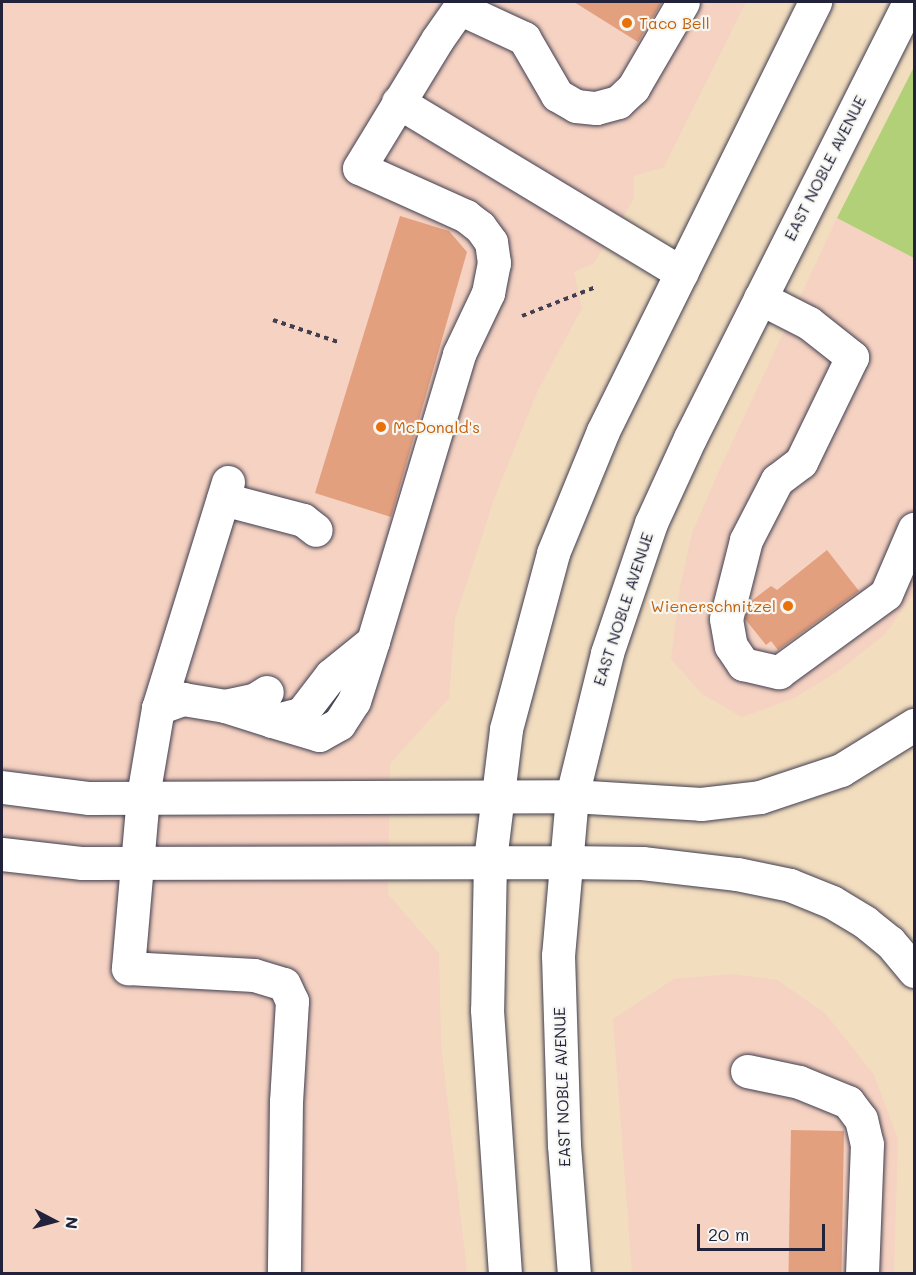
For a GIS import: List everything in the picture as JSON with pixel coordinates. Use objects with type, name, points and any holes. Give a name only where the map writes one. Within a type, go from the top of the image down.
[{"type":"main road","points":[[159,708],[183,699],[225,706],[254,700],[269,707],[301,714],[331,675],[373,641],[459,354],[488,293],[494,263],[491,242],[466,216],[359,168],[398,102],[459,8],[524,38],[557,95],[576,106],[596,108],[618,102],[633,88],[683,2]]},
{"type":"main road","points":[[506,1274],[488,1022],[490,860],[495,796],[511,703],[553,553],[603,431],[815,2]]},
{"type":"main road","name":"EAST NOBLE AVENUE","points":[[574,1274],[558,956],[563,862],[572,796],[607,653],[651,524],[760,298],[909,2]]},
{"type":"main road","points":[[398,102],[681,273]]},
{"type":"main road","points":[[760,298],[809,323],[852,357],[801,462],[777,480],[746,540],[732,586],[726,619],[731,646],[743,663],[778,672],[886,594],[915,529]]},
{"type":"main road","points":[[284,1274],[286,1101],[292,1000],[284,984],[254,975],[128,968],[139,863],[143,796],[159,708],[225,490],[303,519],[316,530]]},
{"type":"main road","points":[[2,787],[89,798],[572,796],[701,804],[760,797],[841,770],[915,725]]},
{"type":"main road","points":[[2,854],[82,863],[490,860],[642,863],[737,874],[790,885],[832,902],[865,922],[890,942],[915,971]]},
{"type":"main road","points":[[747,1071],[799,1083],[848,1102],[861,1119],[867,1144],[862,1274]]},
{"type":"path","points":[[516,319],[596,287]]},
{"type":"path","points":[[273,321],[338,342]]},
{"type":"shaded area","points":[[2,2],[746,2],[664,167],[634,176],[634,199],[594,263],[574,272],[582,308],[538,390],[494,499],[455,619],[449,698],[390,764],[388,894],[439,953],[441,1044],[467,1273],[2,1274]]},
{"type":"shaded area","points":[[837,218],[914,258],[914,593],[885,634],[840,670],[794,698],[742,717],[702,694],[671,659],[680,587],[692,533]]},
{"type":"shaded area","points":[[731,974],[777,980],[825,1013],[874,1075],[898,1139],[894,1273],[632,1273],[613,1019],[674,979]]},
{"type":"green space","points":[[914,67],[914,258],[837,218]]},
{"type":"building","name":"Taco Bell","points":[[574,2],[662,2],[638,42]]},
{"type":"building","name":"McDonald's","points":[[400,216],[449,231],[467,252],[391,517],[315,493]]},
{"type":"building","name":"Wienerschnitzel","points":[[827,550],[859,591],[778,650],[771,641],[766,645],[745,619],[750,602],[771,586],[777,590]]},
{"type":"building","points":[[791,1130],[844,1131],[841,1274],[788,1274]]},
{"type":"place","name":"Taco Bell","points":[[627,23]]},
{"type":"place","name":"McDonald's","points":[[381,427]]},
{"type":"place","name":"Wienerschnitzel","points":[[788,606]]}]
